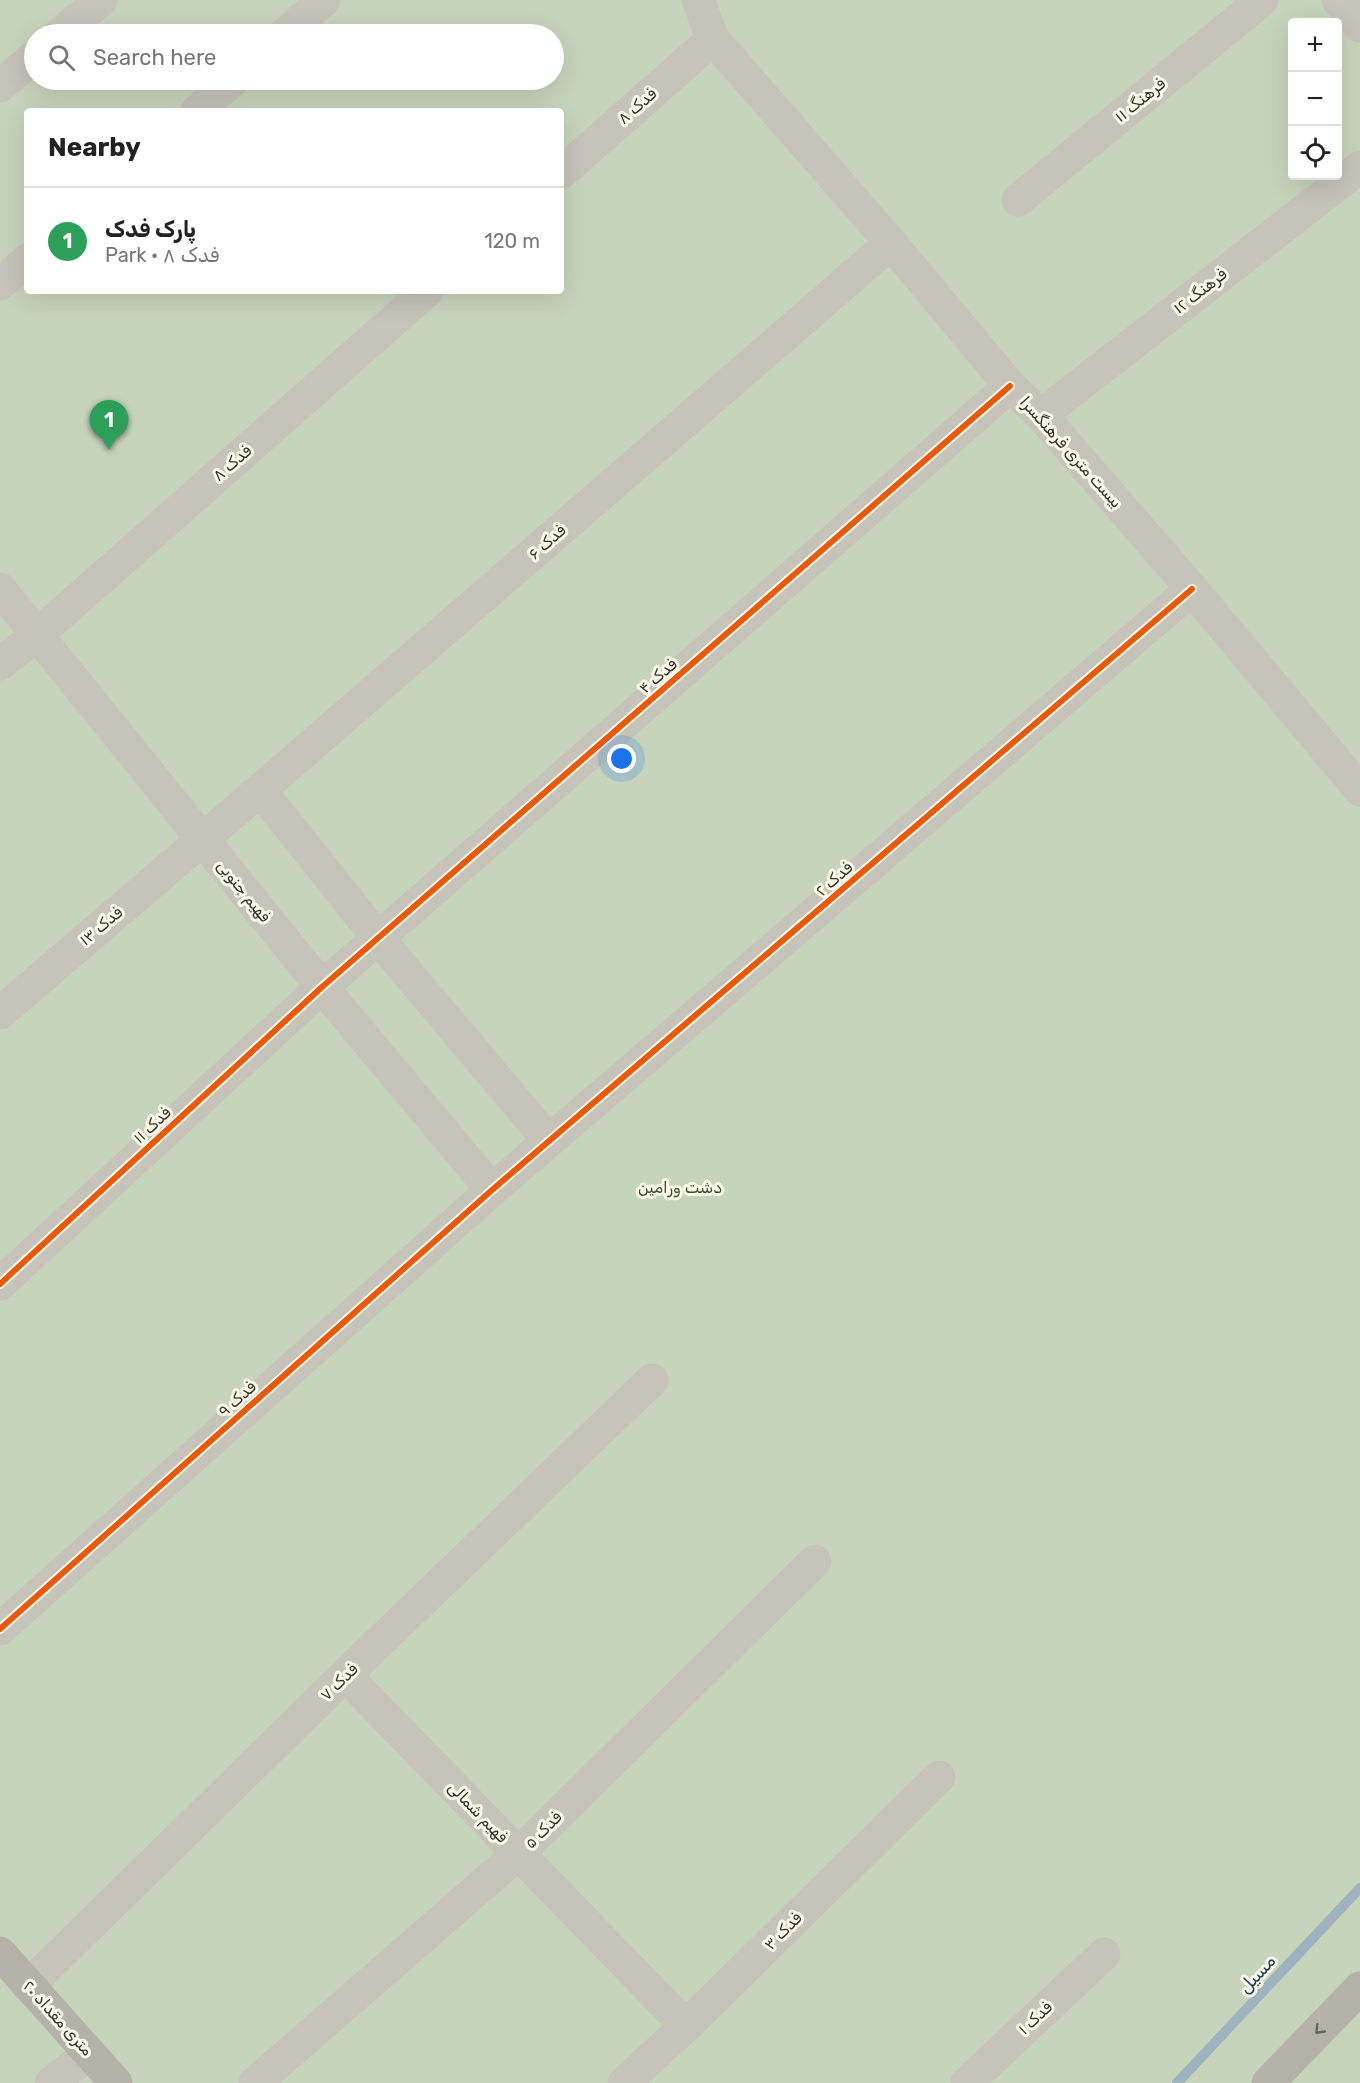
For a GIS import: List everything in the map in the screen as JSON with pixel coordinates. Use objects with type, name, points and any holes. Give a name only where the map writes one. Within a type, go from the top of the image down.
[{"type":"main road","name":"۲۰ متری مقداد","points":[[0,1953],[116,2083]]},
{"type":"main road","points":[[1268,2083],[1360,1988]]},
{"type":"street","points":[[72,24],[101,0]]},
{"type":"street","points":[[296,24],[324,0]]},
{"type":"street","name":"بیست متری فرهنگسرا","points":[[698,0],[713,39],[891,243],[1011,386],[1041,415],[1192,589],[1360,790]]},
{"type":"street","name":"فرهنگ ۱۱","points":[[1018,200],[1262,0]]},
{"type":"street","points":[[1338,0],[1360,26]]},
{"type":"street","name":"فدک ۸","points":[[564,170],[713,39]]},
{"type":"street","points":[[0,86],[24,66]]},
{"type":"street","points":[[200,108],[221,90]]},
{"type":"street","name":"فرهنگ ۱۲","points":[[1041,415],[1360,167]]},
{"type":"street","name":"فدک ۶","points":[[202,840],[891,243]]},
{"type":"street","points":[[0,284],[24,263]]},
{"type":"street","name":"فدک ۸","points":[[0,664],[424,294]]},
{"type":"street","name":"فدک ۴","points":[[322,987],[1011,386]]},
{"type":"street","name":"فهیم جنوبی","points":[[0,589],[322,987],[492,1190]]},
{"type":"street","name":"فدک ۲","points":[[492,1190],[1192,589]]},
{"type":"street","points":[[260,790],[378,938],[549,1142]]},
{"type":"street","name":"فدک ۱۳","points":[[0,1013],[202,840]]},
{"type":"street","name":"فدک ۱۱","points":[[0,1284],[322,987]]},
{"type":"street","name":"فدک ۹","points":[[0,1629],[492,1190]]},
{"type":"street","name":"فدک ۷","points":[[28,1986],[345,1675],[652,1380]]},
{"type":"street","name":"فدک ۵","points":[[255,2083],[518,1854],[815,1561]]},
{"type":"street","name":"فهیم شمالی","points":[[345,1675],[686,2026]]},
{"type":"street","name":"فدک ۳","points":[[624,2083],[686,2026],[939,1777]]},
{"type":"street","name":"فدک ۱","points":[[967,2083],[1104,1954]]},
{"type":"street","points":[[51,2083],[90,2053]]},
{"type":"green space","name":"دشت ورامین","points":[[0,0],[1360,0],[1360,2083],[0,2083]]},
{"type":"waterway","name":"مسیل","points":[[1177,2083],[1360,1888]]},
{"type":"cycle path","points":[[0,1284],[322,987],[1010,386]]},
{"type":"cycle path","points":[[0,1629],[492,1190],[1192,589]]},
{"type":"place","name":"پارک فدک","points":[[109,450]]}]
